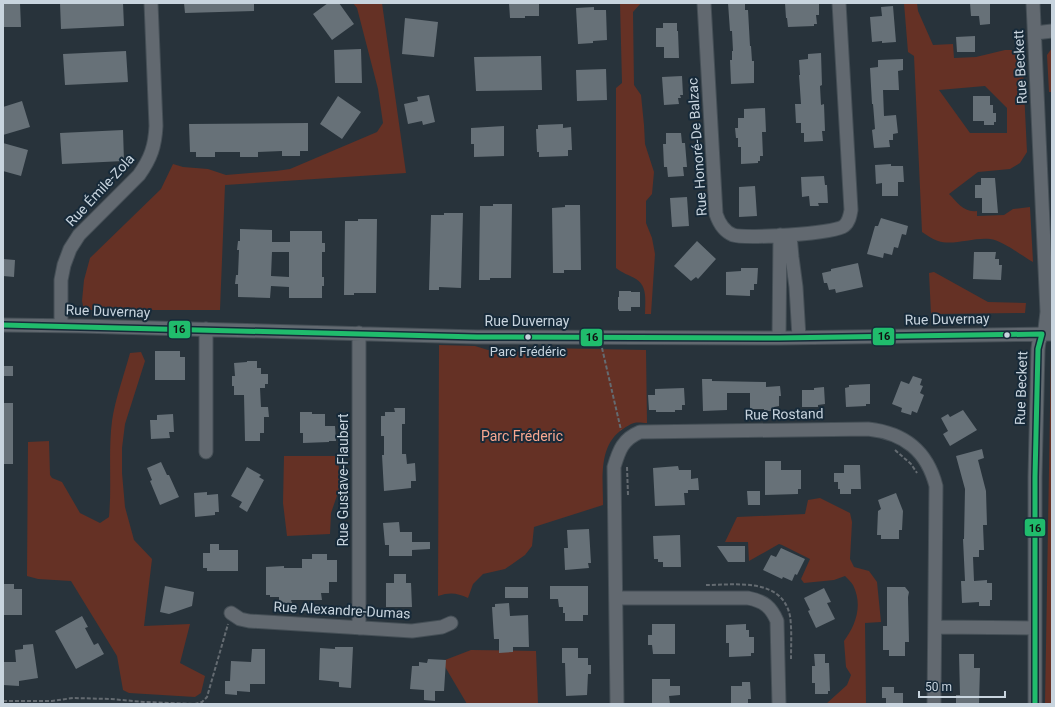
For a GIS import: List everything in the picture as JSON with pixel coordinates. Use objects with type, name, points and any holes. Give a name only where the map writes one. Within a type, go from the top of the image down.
[{"type":"street","name":"Rue Émile-Zola","points":[[61,325],[61,280],[64,265],[70,249],[79,235],[139,175],[149,160],[155,142],[156,126],[151,3]]},
{"type":"street","name":"Rue Honoré-De Balzac","points":[[704,3],[716,214],[719,223],[724,230],[733,235],[742,236],[785,235],[834,231],[844,227],[849,219],[851,210],[839,3]]},
{"type":"street","name":"Rue Beckett","points":[[1033,3],[1047,312],[1045,328],[1047,334],[1038,349],[1035,477],[1035,704]]},
{"type":"street","points":[[1035,33],[1052,31]]},
{"type":"street","points":[[785,235],[792,257],[796,287],[799,337]]},
{"type":"street","points":[[779,338],[785,235]]},
{"type":"street","name":"Rue Duvernay","points":[[3,325],[61,325],[477,337],[779,338],[1047,334]]},
{"type":"street","points":[[206,330],[206,452]]},
{"type":"street","name":"Rue Gustave-Flaubert","points":[[359,333],[359,628]]},
{"type":"street","name":"Rue Rostand","points":[[625,442],[629,436],[640,432],[868,429],[882,430],[910,443],[926,460],[933,473],[936,486],[934,704]]},
{"type":"street","points":[[617,704],[614,467],[625,442]]},
{"type":"street","points":[[616,598],[748,598],[758,600],[773,612],[777,622],[779,704]]},
{"type":"street","name":"Rue Alexandre-Dumas","points":[[231,613],[250,621],[412,631],[442,627],[451,623]]},
{"type":"street","points":[[935,627],[1035,628]]},
{"type":"path","points":[[600,338],[618,421],[625,442]]},
{"type":"path","points":[[891,448],[903,456],[911,464],[919,478]]},
{"type":"path","points":[[627,465],[628,502]]},
{"type":"path","points":[[700,585],[756,585],[765,588],[779,597],[789,614],[791,660]]},
{"type":"path","points":[[3,701],[73,698],[195,704],[202,702],[207,697],[231,613]]},
{"type":"green space","points":[[353,3],[382,3],[406,173],[225,185],[220,310],[84,310],[82,301],[84,280],[90,258],[161,189],[173,164],[183,167],[208,169],[226,175],[290,169],[377,132],[383,123],[378,89],[357,8]]},
{"type":"green space","points":[[620,3],[641,3],[633,12],[634,85],[641,95],[645,144],[654,172],[652,194],[646,201],[646,223],[652,238],[655,254],[651,314],[645,314],[645,295],[640,282],[616,268],[616,88],[622,83]]},
{"type":"green space","points":[[904,3],[917,3],[918,11],[933,45],[953,44],[954,58],[976,57],[1005,50],[1022,50],[1027,152],[1020,163],[1010,169],[978,172],[949,194],[965,209],[977,211],[977,216],[1004,215],[1013,209],[1030,207],[1033,262],[995,240],[977,239],[950,243],[938,241],[922,232],[914,56],[908,52]],"holes":[[[985,86],[1007,108],[1007,133],[970,133],[939,90]]]},
{"type":"green space","points":[[1052,48],[1052,92],[1049,92],[1047,55]]},
{"type":"green space","points":[[934,272],[988,302],[1026,303],[1025,313],[931,314],[929,273]]},
{"type":"green space","name":"Parc Fréderic","points":[[439,345],[475,346],[488,350],[533,352],[543,348],[646,350],[647,423],[636,423],[630,425],[615,436],[609,444],[604,463],[603,505],[534,527],[532,546],[525,555],[505,569],[483,574],[473,584],[468,598],[453,594],[438,596]]},
{"type":"green space","points":[[1052,350],[1052,704],[1045,704],[1051,351]]},
{"type":"green space","points":[[141,352],[145,361],[125,424],[122,448],[122,473],[125,507],[134,540],[152,559],[144,626],[190,624],[180,663],[205,676],[201,693],[195,697],[129,693],[123,690],[117,656],[71,581],[38,579],[27,576],[28,442],[49,441],[50,475],[52,478],[62,482],[80,513],[100,523],[109,517],[110,445],[113,413],[130,353]]},
{"type":"green space","points":[[284,456],[338,456],[340,487],[331,513],[330,534],[287,536],[283,503]]},
{"type":"green space","points":[[820,498],[850,513],[852,522],[850,559],[854,567],[869,571],[877,582],[881,622],[865,623],[866,704],[826,704],[847,685],[851,675],[846,667],[844,641],[855,622],[857,614],[858,600],[853,585],[845,576],[834,580],[804,583],[801,579],[810,559],[782,545],[779,544],[749,561],[748,542],[725,542],[737,517],[805,514],[808,500]]},
{"type":"green space","points":[[471,650],[536,651],[538,704],[467,704],[444,665],[445,660]]},
{"type":"building","points":[[3,3],[20,3],[21,27],[3,27]]},
{"type":"building","points":[[60,3],[123,3],[124,26],[61,29]]},
{"type":"building","points":[[184,3],[254,3],[254,11],[185,13]]},
{"type":"building","points":[[328,3],[339,3],[354,24],[332,40],[313,14]]},
{"type":"building","points":[[509,3],[539,3],[539,16],[510,18]]},
{"type":"building","points":[[728,3],[745,3],[745,10],[748,10],[750,46],[752,61],[754,61],[754,83],[731,84],[730,60],[732,60],[733,51]]},
{"type":"building","points":[[785,3],[819,3],[819,15],[816,15],[817,24],[814,24],[814,26],[788,27]]},
{"type":"building","points":[[970,3],[990,3],[990,24],[980,25],[979,16],[971,16]]},
{"type":"building","points":[[893,6],[896,42],[872,42],[870,17],[882,16],[881,7]]},
{"type":"building","points":[[594,7],[594,10],[606,10],[607,40],[578,44],[576,8]]},
{"type":"building","points":[[405,18],[438,22],[434,57],[402,54]]},
{"type":"building","points":[[663,23],[677,23],[679,58],[664,58],[664,47],[656,47],[656,28],[663,28]]},
{"type":"building","points":[[975,36],[975,52],[957,52],[956,37]]},
{"type":"building","points":[[361,49],[362,83],[335,83],[334,50]]},
{"type":"building","points":[[126,51],[128,82],[65,85],[63,54]]},
{"type":"building","points":[[821,53],[822,85],[820,86],[821,105],[824,104],[825,131],[822,131],[823,141],[804,142],[804,133],[801,133],[801,123],[796,123],[795,104],[801,104],[799,60],[808,59],[808,54]]},
{"type":"building","points":[[541,56],[542,90],[476,91],[474,57]]},
{"type":"building","points":[[903,59],[903,70],[898,71],[899,90],[883,90],[884,116],[896,115],[898,133],[893,134],[893,140],[889,140],[890,147],[874,148],[872,130],[875,129],[870,68],[878,67],[878,60]]},
{"type":"building","points":[[606,69],[607,100],[577,101],[576,70]]},
{"type":"building","points":[[682,76],[683,95],[680,95],[681,98],[678,98],[679,104],[664,105],[662,77]]},
{"type":"building","points":[[429,95],[435,122],[423,125],[422,121],[408,124],[404,104],[418,101],[417,97]]},
{"type":"building","points":[[338,96],[361,112],[342,139],[320,124]]},
{"type":"building","points":[[973,96],[990,96],[990,105],[993,105],[993,113],[996,113],[996,122],[994,122],[994,125],[984,125],[984,121],[973,121]]},
{"type":"building","points":[[22,101],[30,127],[3,135],[3,107]]},
{"type":"building","points":[[765,108],[766,132],[762,132],[763,156],[760,156],[760,161],[758,161],[758,163],[741,164],[741,147],[738,147],[738,138],[736,138],[735,128],[738,128],[738,118],[744,118],[744,109]]},
{"type":"building","points":[[308,123],[308,151],[300,151],[300,156],[282,156],[282,151],[258,152],[258,157],[240,157],[240,152],[215,152],[215,157],[196,157],[196,152],[190,152],[189,124]]},
{"type":"building","points":[[563,124],[563,128],[571,127],[572,150],[568,150],[568,156],[539,157],[539,152],[537,152],[536,129],[538,129],[538,125]]},
{"type":"building","points":[[504,126],[504,156],[474,157],[474,144],[471,144],[471,128]]},
{"type":"building","points":[[123,130],[124,161],[62,164],[60,133]]},
{"type":"building","points":[[666,133],[681,133],[682,143],[685,143],[687,167],[683,167],[684,176],[668,177],[667,167],[664,167],[663,144],[666,144]]},
{"type":"building","points":[[3,143],[28,150],[21,176],[3,171]]},
{"type":"building","points":[[891,164],[891,166],[903,166],[904,182],[898,182],[898,196],[882,196],[882,183],[876,184],[875,165]]},
{"type":"building","points":[[824,176],[825,185],[827,185],[828,203],[818,203],[819,206],[810,206],[809,196],[802,197],[801,177]]},
{"type":"building","points":[[981,178],[995,178],[998,213],[982,213],[982,198],[975,198],[975,185],[981,185]]},
{"type":"building","points":[[755,186],[757,216],[739,217],[739,187]]},
{"type":"building","points":[[687,197],[689,226],[672,227],[670,198]]},
{"type":"building","points":[[493,204],[512,204],[511,278],[490,278],[490,280],[479,280],[480,206],[493,206]]},
{"type":"building","points":[[565,205],[580,205],[581,270],[564,270],[564,273],[553,273],[552,208],[565,207]]},
{"type":"building","points":[[444,213],[463,213],[461,288],[439,287],[439,290],[429,290],[431,215],[444,215]]},
{"type":"building","points":[[881,218],[908,226],[906,235],[902,234],[898,248],[894,247],[892,255],[884,253],[883,258],[867,254],[875,226],[878,226]]},
{"type":"building","points":[[358,219],[377,219],[376,293],[354,293],[354,295],[344,295],[345,221],[358,221]]},
{"type":"building","points":[[240,229],[272,230],[272,242],[290,242],[290,231],[322,231],[322,243],[325,243],[325,252],[322,252],[322,277],[324,277],[324,286],[322,286],[322,298],[289,298],[289,287],[271,286],[270,298],[238,297],[238,284],[235,284],[236,275],[238,275],[238,241],[240,241]],"holes":[[[272,252],[289,252],[289,277],[271,276]]]},
{"type":"building","points":[[697,241],[716,259],[698,279],[696,277],[691,281],[674,266]]},
{"type":"building","points":[[974,252],[996,252],[995,259],[999,259],[999,265],[1002,265],[1001,280],[973,279]]},
{"type":"building","points":[[3,259],[15,260],[14,277],[3,276]]},
{"type":"building","points":[[858,263],[863,287],[836,293],[835,289],[829,290],[827,283],[824,283],[822,273],[831,271],[831,269]]},
{"type":"building","points":[[741,268],[758,268],[757,284],[754,284],[754,290],[750,290],[750,296],[726,295],[726,272],[741,271]]},
{"type":"building","points":[[619,291],[640,292],[640,307],[631,307],[631,311],[619,311]]},
{"type":"building","points":[[155,351],[180,351],[180,357],[185,357],[185,380],[155,380]]},
{"type":"building","points":[[257,361],[257,368],[261,368],[261,374],[268,374],[268,384],[265,384],[265,388],[260,388],[261,407],[268,407],[269,417],[264,417],[264,433],[260,433],[260,441],[245,441],[244,395],[234,395],[234,386],[232,386],[232,376],[235,376],[234,363]]},
{"type":"building","points":[[3,366],[13,366],[13,376],[3,376]]},
{"type":"building","points":[[913,376],[922,379],[920,385],[923,386],[920,393],[924,395],[917,413],[912,411],[911,415],[901,412],[902,408],[892,404],[901,381],[909,384]]},
{"type":"building","points":[[702,379],[712,379],[712,381],[766,382],[766,387],[780,386],[781,396],[779,396],[779,406],[774,407],[774,411],[750,409],[750,393],[727,393],[727,410],[703,411]]},
{"type":"building","points":[[870,384],[870,404],[866,404],[866,406],[846,407],[845,388],[849,387],[849,385]]},
{"type":"building","points":[[824,387],[825,404],[818,405],[818,407],[802,407],[802,390],[814,390],[814,388]]},
{"type":"building","points":[[684,388],[685,405],[682,405],[682,410],[675,410],[675,412],[656,412],[656,410],[649,410],[648,395],[655,395],[655,389]]},
{"type":"building","points":[[3,403],[13,403],[13,464],[3,464]]},
{"type":"building","points":[[394,408],[405,408],[405,424],[402,424],[402,454],[406,454],[407,464],[415,463],[416,481],[411,481],[411,488],[384,491],[382,455],[384,455],[384,436],[381,436],[381,416],[385,416],[385,412],[395,412]]},
{"type":"building","points":[[963,410],[977,430],[950,446],[943,434],[948,431],[941,418],[948,414],[950,417]]},
{"type":"building","points":[[300,412],[325,414],[325,426],[335,426],[336,441],[303,443],[303,433],[300,433]]},
{"type":"building","points":[[173,414],[174,432],[169,432],[170,438],[151,439],[150,420],[157,420],[157,415]]},
{"type":"building","points":[[982,449],[984,458],[978,460],[986,491],[987,525],[983,525],[984,550],[979,550],[979,557],[973,557],[974,581],[987,580],[987,583],[992,583],[992,600],[990,600],[990,606],[979,606],[979,602],[962,603],[961,581],[965,581],[963,539],[965,489],[956,456]]},
{"type":"building","points":[[765,461],[781,461],[781,470],[801,470],[801,489],[798,489],[798,494],[765,495]]},
{"type":"building","points":[[161,462],[179,497],[160,505],[150,481],[152,480],[147,468]]},
{"type":"building","points":[[844,465],[860,465],[861,489],[851,489],[851,494],[840,494],[838,482],[834,482],[834,473],[844,473]]},
{"type":"building","points":[[678,466],[679,470],[691,470],[691,479],[698,478],[699,490],[688,490],[688,493],[684,493],[685,505],[655,506],[653,468]]},
{"type":"building","points":[[247,467],[261,475],[259,477],[264,480],[247,512],[239,507],[242,502],[231,496]]},
{"type":"building","points":[[747,491],[760,491],[760,505],[748,505]]},
{"type":"building","points":[[207,492],[207,495],[218,494],[219,512],[215,512],[215,515],[195,517],[194,493]]},
{"type":"building","points":[[896,493],[903,511],[902,530],[899,530],[899,539],[881,539],[881,535],[877,535],[878,511],[881,509],[878,500]]},
{"type":"building","points":[[399,522],[400,532],[412,532],[412,542],[430,542],[430,549],[412,550],[412,556],[389,556],[389,545],[385,545],[383,523]]},
{"type":"building","points":[[589,529],[591,563],[588,563],[589,568],[565,570],[564,548],[568,548],[567,530]]},
{"type":"building","points":[[680,535],[681,567],[663,567],[663,562],[658,562],[658,559],[654,559],[653,536]]},
{"type":"building","points":[[210,544],[219,544],[219,550],[238,550],[238,571],[207,571],[207,568],[203,568],[203,553],[210,553]]},
{"type":"building","points":[[717,546],[745,546],[745,562],[728,562]]},
{"type":"building","points":[[781,548],[805,559],[797,575],[795,574],[792,581],[783,577],[782,579],[763,570],[771,555],[776,557]]},
{"type":"building","points":[[312,554],[327,554],[327,560],[337,560],[337,582],[329,582],[329,593],[321,593],[322,600],[291,600],[292,603],[279,603],[279,597],[270,597],[270,595],[266,595],[266,567],[284,566],[284,568],[302,568],[302,559],[312,559]]},
{"type":"building","points":[[394,574],[406,574],[406,583],[411,583],[412,607],[386,607],[386,583],[394,583]]},
{"type":"building","points":[[3,584],[14,584],[14,589],[22,589],[22,615],[3,615]]},
{"type":"building","points":[[165,586],[194,592],[192,606],[169,614],[160,612]]},
{"type":"building","points":[[550,586],[588,586],[588,615],[583,615],[583,621],[565,621],[565,613],[563,613],[563,607],[559,607],[558,599],[550,599]]},
{"type":"building","points":[[505,587],[528,587],[528,598],[505,598]]},
{"type":"building","points":[[887,587],[905,587],[909,592],[909,642],[905,642],[905,656],[889,656],[889,650],[883,650],[883,626],[887,626]]},
{"type":"building","points":[[824,588],[831,602],[827,603],[835,619],[816,628],[804,598]]},
{"type":"building","points":[[509,603],[510,616],[528,615],[529,647],[513,647],[513,652],[499,653],[499,639],[494,639],[492,607],[495,607],[495,604]]},
{"type":"building","points":[[82,616],[88,627],[85,628],[94,645],[98,643],[104,654],[76,669],[55,631]]},
{"type":"building","points":[[652,624],[675,624],[675,654],[653,654],[652,645],[648,645],[648,635],[652,635]]},
{"type":"building","points":[[746,624],[746,630],[749,630],[749,637],[754,637],[754,653],[751,653],[751,656],[729,657],[729,643],[726,643],[726,625]]},
{"type":"building","points":[[33,644],[38,678],[19,681],[19,686],[3,685],[3,662],[16,662],[15,650],[23,649],[23,645]]},
{"type":"building","points":[[335,647],[353,647],[351,688],[339,687],[339,682],[319,680],[320,648],[335,649]]},
{"type":"building","points":[[562,648],[578,648],[578,658],[588,658],[588,665],[591,665],[591,674],[588,674],[587,695],[566,696],[565,663],[562,663]]},
{"type":"building","points":[[252,649],[265,649],[265,684],[250,684],[250,692],[237,691],[237,695],[225,694],[225,681],[230,681],[231,661],[251,662]]},
{"type":"building","points":[[814,654],[825,654],[825,663],[829,663],[830,691],[828,691],[828,694],[815,694],[815,683],[812,683],[812,666],[815,666]]},
{"type":"building","points":[[959,654],[974,654],[974,668],[980,668],[979,704],[956,704],[956,695],[960,695]]},
{"type":"building","points":[[428,659],[446,660],[444,691],[435,691],[435,701],[424,700],[424,690],[410,689],[412,666],[419,666],[419,662],[427,663]]},
{"type":"building","points":[[652,679],[670,679],[670,686],[680,686],[680,695],[669,696],[670,704],[652,704]]},
{"type":"building","points":[[742,682],[750,682],[751,699],[748,699],[748,704],[731,704],[731,686],[742,686]]},
{"type":"building","points":[[882,687],[894,687],[894,693],[903,693],[903,704],[886,704],[886,698],[882,698]]},
{"type":"transit line","name":"16","points":[[3,325],[477,337],[779,338],[1042,334],[1038,349],[1035,477],[1035,704]]},
{"type":"place","name":"Parc Frédéric","points":[[528,337]]}]
